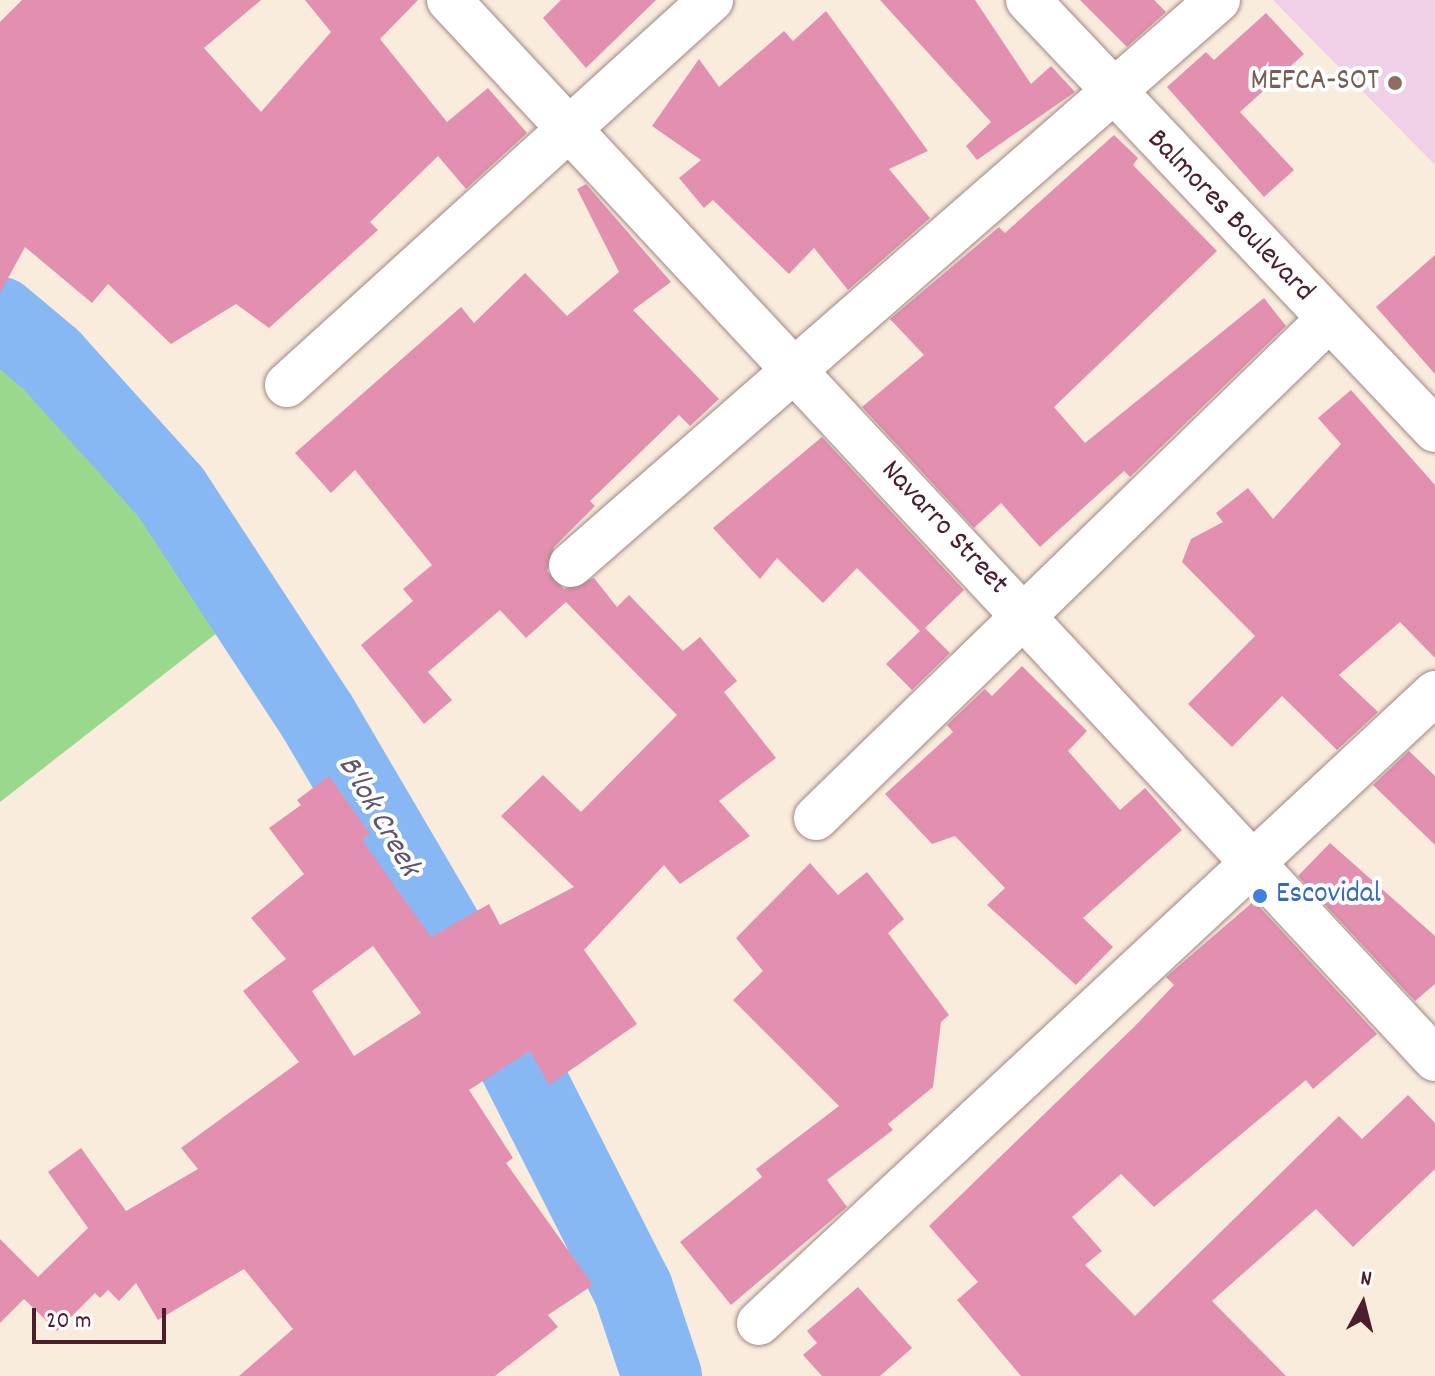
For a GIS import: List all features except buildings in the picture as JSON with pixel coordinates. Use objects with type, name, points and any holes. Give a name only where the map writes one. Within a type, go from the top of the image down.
[{"type":"street","name":"Navarro Street","points":[[449,0],[1435,1059]]},
{"type":"street","points":[[287,385],[711,0]]},
{"type":"street","name":"Balmores Boulevard","points":[[1028,0],[1112,94],[1435,430]]},
{"type":"street","points":[[571,565],[1218,0]]},
{"type":"street","points":[[816,818],[1022,613],[1328,320]]},
{"type":"street","points":[[759,1323],[1253,866],[1435,693]]},
{"type":"shaded area","name":"MEFCA-SOT","points":[[1273,0],[1435,0],[1435,165]]},
{"type":"green space","points":[[0,355],[75,412],[155,496],[222,629],[0,802]]},
{"type":"waterway","name":"B'lok Creek","points":[[0,317],[51,360],[171,493],[317,716],[505,1037],[633,1289],[662,1376]]},
{"type":"place","name":"MEFCA-SOT","points":[[1395,83]]},
{"type":"place","name":"Escovidal","points":[[1260,896]]}]
